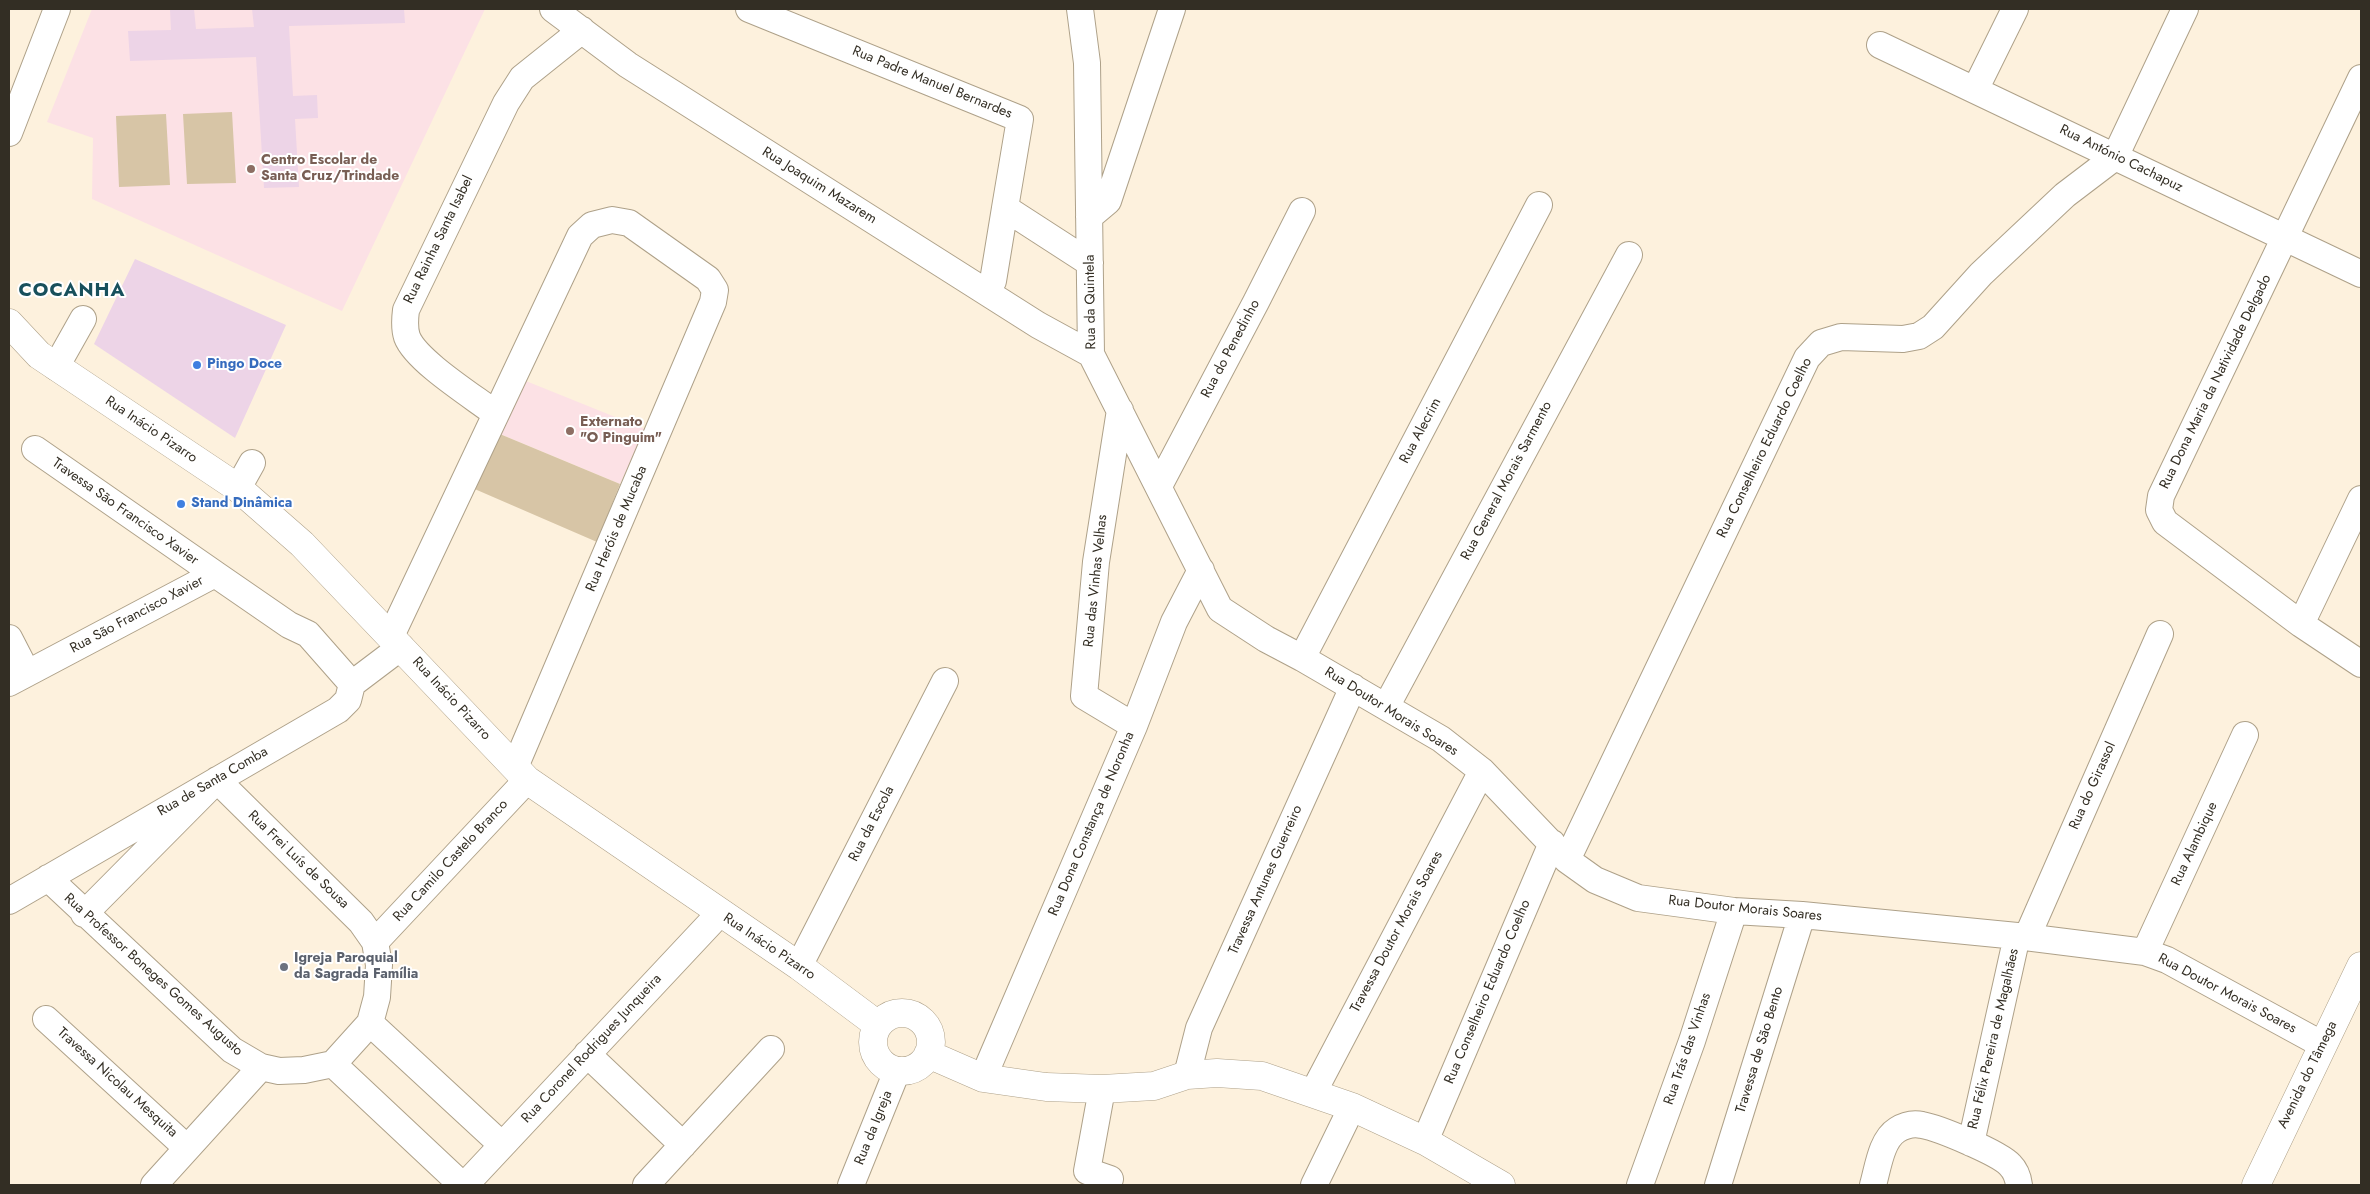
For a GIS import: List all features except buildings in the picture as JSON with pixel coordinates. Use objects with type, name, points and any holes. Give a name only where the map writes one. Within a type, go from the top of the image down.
[{"type":"main road","name":"Rua Inácio Pizarro","points":[[9,323],[48,361],[238,488],[302,544],[521,774],[719,914],[799,966],[878,1025]]},
{"type":"main road","name":"Rua Inácio Pizarro","points":[[9,348],[48,361]]},
{"type":"main road","name":"Avenida do Tâmega","points":[[2256,1185],[2323,1045],[2358,980]]},
{"type":"main road","points":[[900,1013],[917,1017],[928,1030],[930,1038],[928,1054],[915,1067],[898,1070],[889,1068],[877,1057],[873,1040],[878,1025],[892,1015],[900,1013]]},
{"type":"main road","points":[[928,1054],[983,1078],[1046,1087],[1102,1090],[1154,1086],[1187,1075],[1217,1073],[1262,1076],[1352,1107],[1424,1141],[1501,1185]]},
{"type":"street","points":[[9,133],[57,9]]},
{"type":"street","name":"Rua Joaquim Mazarem","points":[[556,9],[637,70],[1038,325],[1091,354]]},
{"type":"street","name":"Rua Padre Manuel Bernardes","points":[[749,9],[1020,119],[1004,208]]},
{"type":"street","name":"Rua da Quintela","points":[[1080,9],[1087,63],[1091,354],[1201,570]]},
{"type":"street","points":[[1089,217],[1108,201],[1172,9]]},
{"type":"street","points":[[1975,90],[2015,9]]},
{"type":"street","points":[[2115,156],[2186,9]]},
{"type":"street","name":"Rua Rainha Santa Isabel","points":[[496,414],[420,356],[407,338],[406,310],[506,103],[522,78],[582,30]]},
{"type":"street","name":"Rua António Cachapuz","points":[[1880,45],[2361,274]]},
{"type":"street","name":"Rua Dona Maria da Natividade Delgado","points":[[2361,78],[2161,496],[2159,510],[2165,522],[2301,624],[2361,664]]},
{"type":"street","name":"Rua Conselheiro Eduardo Coelho","points":[[1424,1141],[1560,851],[1807,358],[1821,343],[1841,336],[1903,339],[1919,336],[1933,327],[1981,274],[2065,195],[2115,156]]},
{"type":"street","name":"Rua Alecrim","points":[[1302,658],[1539,205]]},
{"type":"street","points":[[993,281],[1004,208],[1090,263]]},
{"type":"street","name":"Rua do Penedinho","points":[[1158,486],[1256,302],[1302,210]]},
{"type":"street","name":"Rua Heróis de Mucaba","points":[[496,414],[580,236],[592,225],[612,220],[629,223],[708,279],[715,290],[713,302],[521,774]]},
{"type":"street","name":"Rua General Morais Sarmento","points":[[1386,707],[1629,255]]},
{"type":"street","points":[[48,361],[83,319]]},
{"type":"street","name":"Rua das Vinhas Velhas","points":[[1120,410],[1096,562],[1084,696],[1134,726]]},
{"type":"street","points":[[396,641],[496,414]]},
{"type":"street","name":"Travessa São Francisco Xavier","points":[[35,449],[215,574]]},
{"type":"street","points":[[238,488],[252,463]]},
{"type":"street","points":[[2301,624],[2361,499]]},
{"type":"street","name":"Rua Doutor Morais Soares","points":[[1201,570],[1220,609],[1266,639],[1353,687],[1440,739],[1482,771],[1560,851],[1595,880],[1638,898],[1734,912],[1802,916],[2022,936],[2145,952],[2167,960],[2323,1045]]},
{"type":"street","name":"Rua Dona Constança de Noronha","points":[[983,1078],[1134,726],[1174,622],[1201,570]]},
{"type":"street","name":"Rua São Francisco Xavier","points":[[18,678],[215,574],[289,625],[308,634],[352,684]]},
{"type":"street","name":"Rua do Girassol","points":[[2022,936],[2160,634]]},
{"type":"street","points":[[9,638],[18,678]]},
{"type":"street","name":"Rua de Santa Comba","points":[[9,901],[338,710],[348,700],[352,684],[396,641]]},
{"type":"street","name":"Rua da Escola","points":[[799,966],[945,681]]},
{"type":"street","name":"Travessa Antunes Guerreiro","points":[[1187,1075],[1199,1028],[1353,687]]},
{"type":"street","name":"Rua Alambique","points":[[2145,952],[2245,735]]},
{"type":"street","name":"Travessa Doutor Morais Soares","points":[[1313,1093],[1482,771]]},
{"type":"street","name":"Rua Camilo Castelo Branco","points":[[375,942],[521,774]]},
{"type":"street","points":[[84,914],[217,780]]},
{"type":"street","name":"Rua Frei Luís de Sousa","points":[[217,780],[362,922],[375,942]]},
{"type":"street","name":"Rua Professor Boneges Gomes Augusto","points":[[48,878],[84,914],[232,1050],[261,1067]]},
{"type":"street","name":"Rua Trás das Vinhas","points":[[1640,1185],[1692,1041],[1734,912]]},
{"type":"street","name":"Rua Coronel Rodrigues Junqueira","points":[[463,1185],[719,914]]},
{"type":"street","name":"Travessa de São Bento","points":[[1718,1185],[1802,916]]},
{"type":"street","name":"Rua Félix Pereira de Magalhães","points":[[1971,1143],[2022,936]]},
{"type":"street","points":[[154,1185],[261,1067],[279,1071],[304,1070],[333,1064],[370,1023],[377,997],[379,965],[375,942]]},
{"type":"street","name":"Travessa Nicolau Mesquita","points":[[46,1019],[188,1148]]},
{"type":"street","points":[[370,1023],[502,1145]]},
{"type":"street","points":[[646,1185],[771,1049]]},
{"type":"street","points":[[587,1054],[683,1145]]},
{"type":"street","points":[[333,1064],[463,1185]]},
{"type":"street","name":"Rua da Igreja","points":[[851,1185],[898,1070]]},
{"type":"street","points":[[1102,1090],[1087,1171],[1110,1179]]},
{"type":"street","points":[[1314,1185],[1352,1107]]},
{"type":"street","name":"Rua Félix Pereira de Magalhães","points":[[1873,1185],[1886,1142],[1895,1130],[1908,1124],[1923,1125],[1971,1143],[2009,1163],[2018,1176],[2019,1185]]},
{"type":"shaded area","name":"Centro Escolar de Santa Cruz/Trindade","points":[[92,9],[485,9],[342,311],[92,199],[93,138],[47,122]]},
{"type":"shaded area","points":[[232,112],[236,183],[187,184],[183,114]]},
{"type":"shaded area","points":[[166,114],[170,185],[119,187],[116,116]]},
{"type":"shaded area","name":"Externato \"O Pinguim\"","points":[[521,379],[645,429],[620,484],[495,432]]},
{"type":"shaded area","points":[[495,432],[620,484],[597,542],[470,487]]},
{"type":"place","name":"Centro Escolar de Santa Cruz/Trindade","points":[[251,169]]},
{"type":"place","name":"Pingo Doce","points":[[197,365]]},
{"type":"place","name":"Externato \"O Pinguim\"","points":[[570,431]]},
{"type":"place","name":"Stand Dinâmica","points":[[181,504]]},
{"type":"place","name":"Igreja Paroquial da Sagrada Família","points":[[284,967]]},
{"type":"district","name":"COCANHA","points":[[72,291]]}]
